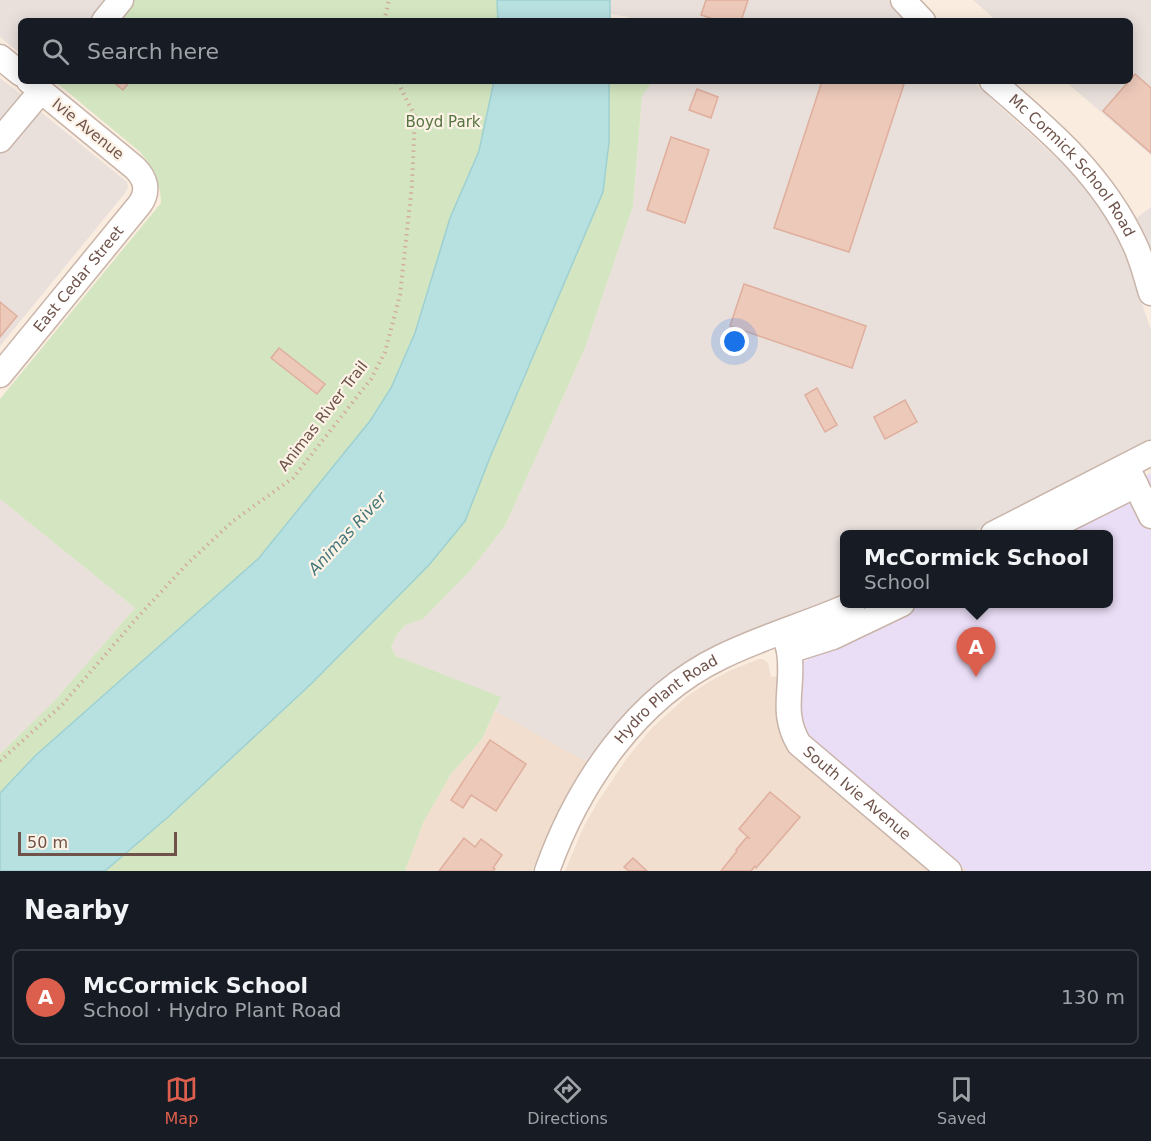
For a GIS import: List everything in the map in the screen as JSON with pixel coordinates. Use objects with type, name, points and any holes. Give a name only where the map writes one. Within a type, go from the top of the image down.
[{"type":"street","points":[[106,18],[121,0]]},
{"type":"street","points":[[903,0],[920,18]]},
{"type":"street","points":[[0,57],[18,72]]},
{"type":"street","name":"Mc Cormick School Road","points":[[995,84],[1082,162],[1108,195],[1136,247],[1151,293]]},
{"type":"street","points":[[0,140],[42,87]]},
{"type":"street","name":"Ivie Avenue","points":[[42,87],[135,168],[144,179]]},
{"type":"street","name":"East Cedar Street","points":[[0,375],[145,197],[144,179]]},
{"type":"street","points":[[1044,530],[1131,476],[1151,453]]},
{"type":"street","points":[[1131,476],[1151,516]]},
{"type":"street","points":[[1003,530],[1131,476]]},
{"type":"street","name":"Hydro Plant Road","points":[[547,871],[559,837],[583,793],[610,752],[637,720],[663,695],[686,677],[722,656],[786,642],[844,608]]},
{"type":"street","points":[[786,642],[833,637],[892,608]]},
{"type":"street","name":"South Ivie Avenue","points":[[786,642],[789,719],[793,734],[800,744],[949,871]]},
{"type":"path","points":[[385,18],[389,0]]},
{"type":"path","name":"Animas River Trail","points":[[0,761],[62,705],[136,618],[186,565],[233,521],[293,478],[371,379],[385,352],[400,295],[412,185],[415,117],[398,84]]},
{"type":"shaded area","points":[[0,0],[117,0],[102,18],[18,18],[18,52],[0,37]]},
{"type":"shaded area","points":[[610,0],[888,0],[904,18],[630,18],[610,14]]},
{"type":"shaded area","points":[[973,0],[1151,0],[1151,155],[1068,84],[1133,84],[1133,18],[994,18]]},
{"type":"shaded area","points":[[0,78],[25,98],[0,128]]},
{"type":"shaded area","points":[[651,84],[975,84],[1073,173],[1092,194],[1116,235],[1151,330],[1151,440],[1124,456],[975,530],[840,530],[840,598],[718,646],[691,660],[648,692],[628,712],[589,763],[495,711],[500,697],[396,656],[391,647],[405,625],[423,619],[469,572],[505,526],[585,348],[633,206],[642,95]]},
{"type":"shaded area","points":[[36,108],[127,182],[128,187],[0,346],[0,151]]},
{"type":"shaded area","points":[[1151,207],[1151,255],[1135,219]]},
{"type":"shaded area","points":[[1151,473],[1151,871],[967,871],[817,747],[802,730],[798,693],[802,660],[807,661],[809,648],[884,608],[1113,608],[1113,530],[1037,530]]},
{"type":"shaded area","points":[[0,499],[135,608],[56,699],[0,754]]},
{"type":"shaded area","points":[[759,659],[768,663],[771,677],[777,676],[776,665],[802,660],[798,693],[817,747],[967,871],[565,871],[584,826],[599,800],[627,758],[652,728],[686,697],[707,683]]},
{"type":"shaded area","points":[[495,711],[589,763],[558,813],[532,871],[405,871],[424,821],[451,774],[482,739]]},
{"type":"green space","points":[[127,0],[497,0],[498,18],[112,18]]},
{"type":"green space","name":"Boyd Park","points":[[58,84],[493,84],[479,151],[450,218],[415,333],[391,388],[370,421],[259,558],[75,721],[0,793],[0,754],[56,699],[135,608],[0,499],[0,399],[161,203],[158,182],[139,151]]},
{"type":"green space","points":[[609,84],[651,84],[642,96],[633,206],[585,348],[505,526],[469,572],[423,619],[405,625],[391,647],[396,656],[501,697],[482,739],[451,774],[424,821],[405,871],[105,871],[168,817],[312,683],[429,565],[465,521],[603,192],[609,142]]},
{"type":"water","points":[[497,0],[610,0],[610,18],[498,18]]},
{"type":"water","name":"Animas River","points":[[493,84],[609,84],[609,142],[603,192],[465,521],[429,565],[312,683],[168,817],[105,871],[0,871],[0,793],[36,755],[259,558],[370,421],[391,388],[415,333],[450,218],[479,151]]},
{"type":"building","points":[[706,0],[748,0],[742,18],[710,18],[701,15]]},
{"type":"building","points":[[1135,74],[1151,88],[1151,153],[1103,111],[1126,84],[1133,84]]},
{"type":"building","points":[[116,84],[128,84],[123,90]]},
{"type":"building","points":[[821,84],[904,84],[849,252],[774,228]]},
{"type":"building","points":[[697,89],[718,97],[711,118],[689,110]]},
{"type":"building","points":[[671,137],[709,150],[685,223],[647,210]]},
{"type":"building","points":[[744,284],[866,326],[852,368],[730,326]]},
{"type":"building","points":[[0,302],[17,316],[0,337]]},
{"type":"building","points":[[279,348],[325,384],[317,394],[271,358]]},
{"type":"building","points":[[817,388],[837,425],[825,432],[805,395]]},
{"type":"building","points":[[905,400],[917,422],[885,439],[874,417]]},
{"type":"building","points":[[490,740],[526,764],[496,811],[471,795],[463,808],[451,800]]},
{"type":"building","points":[[770,792],[800,817],[756,868],[755,866],[751,871],[721,871],[746,838],[749,838],[739,829]]},
{"type":"building","points":[[464,838],[475,847],[481,839],[502,855],[493,871],[439,871]]},
{"type":"building","points":[[633,858],[647,871],[629,871],[624,867]]},
{"type":"place","name":"McCormick School","points":[[976,677]]}]
